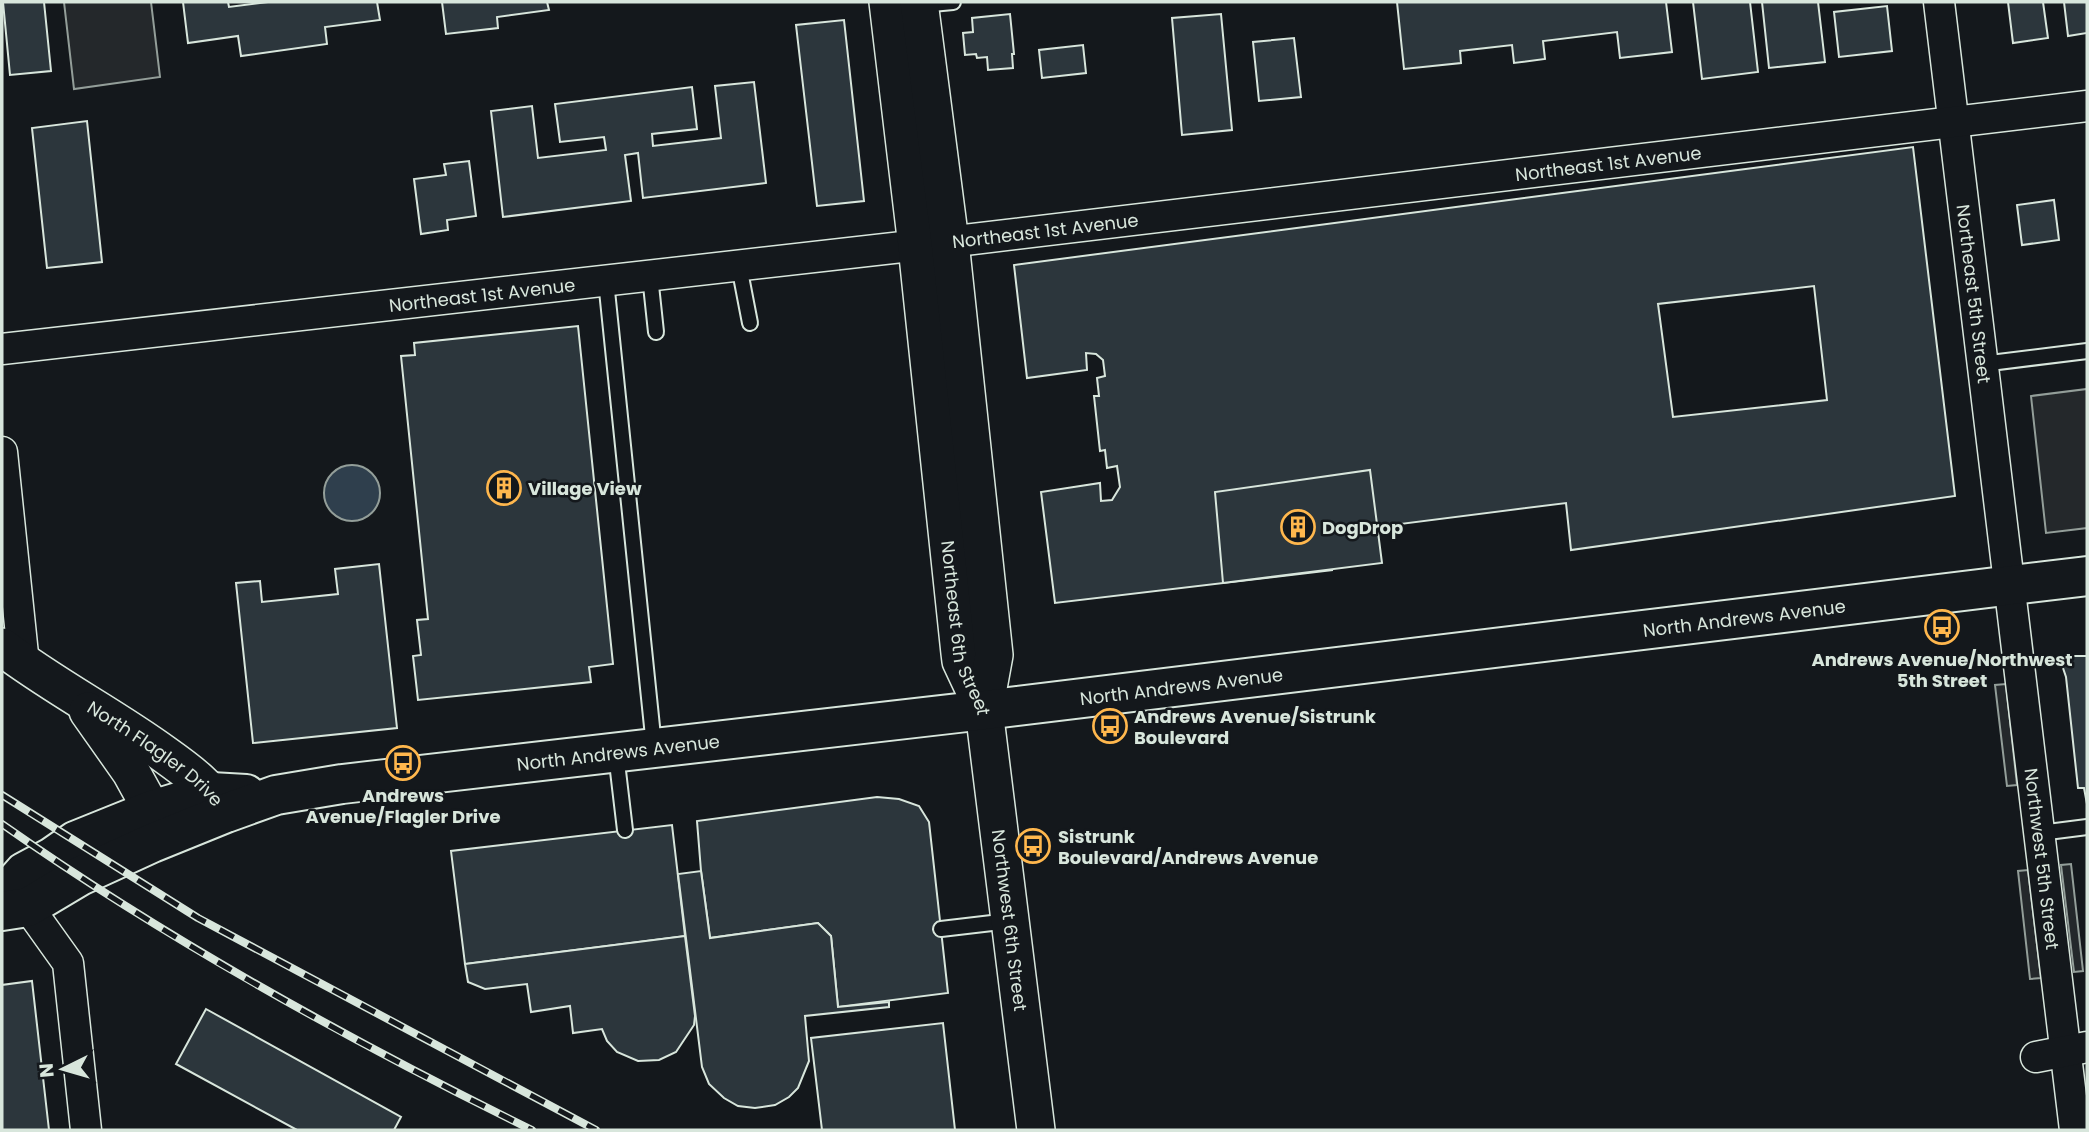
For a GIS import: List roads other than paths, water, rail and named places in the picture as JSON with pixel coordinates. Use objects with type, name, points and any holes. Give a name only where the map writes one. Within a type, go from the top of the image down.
[{"type":"main road","name":"North Andrews Avenue","points":[[10,905],[24,872],[75,841],[152,810],[219,803],[342,784],[984,710],[2087,576]]},
{"type":"main road","name":"North Andrews Avenue","points":[[10,905],[152,843],[219,803]]},
{"type":"street","name":"Northeast 5th Street","points":[[1939,2],[2009,586]]},
{"type":"street","name":"Northeast 6th Street","points":[[920,3],[960,653],[961,661],[984,710]]},
{"type":"street","name":"Northeast 1st Avenue","points":[[2,349],[933,244],[2087,106]]},
{"type":"street","points":[[2,452],[13,656]]},
{"type":"street","name":"Northwest 5th Street","points":[[2009,586],[2040,833],[2076,1049],[2074,1130]]},
{"type":"street","name":"North Flagler Drive","points":[[13,656],[134,732],[183,767],[219,803]]},
{"type":"street","name":"North Flagler Drive","points":[[79,698],[131,772],[152,810]]},
{"type":"street","name":"Northwest 6th Street","points":[[984,710],[1036,1130]]},
{"type":"street","points":[[10,905],[68,963],[86,1130]]},
{"type":"street","points":[[2035,1057],[2076,1049]]},
{"type":"lane","points":[[740,266],[750,323]]},
{"type":"lane","points":[[650,276],[656,332]]},
{"type":"lane","points":[[606,281],[655,748]]},
{"type":"lane","points":[[1982,364],[2087,351]]},
{"type":"lane","points":[[616,752],[625,830]]},
{"type":"lane","points":[[2040,833],[2087,827]]},
{"type":"lane","points":[[941,929],[1010,921]]},
{"type":"water","points":[[346,465],[358,465],[368,469],[376,477],[380,493],[376,509],[368,517],[358,521],[346,521],[336,517],[328,509],[324,499],[324,487],[328,477],[336,469]]},
{"type":"railway","points":[[2,795],[198,918],[596,1130]]},
{"type":"railway","points":[[2,824],[195,949],[395,1061],[532,1130]]},
{"type":"place","name":"Village View","points":[[504,488]]},
{"type":"place","name":"DogDrop","points":[[1298,527]]},
{"type":"place","name":"Andrews Avenue/Northwest 5th Street","points":[[1942,627]]},
{"type":"place","name":"Andrews Avenue/Sistrunk Boulevard","points":[[1110,726]]},
{"type":"place","name":"Andrews Avenue/Flagler Drive","points":[[403,763]]},
{"type":"place","name":"Sistrunk Boulevard/Andrews Avenue","points":[[1033,846]]}]
